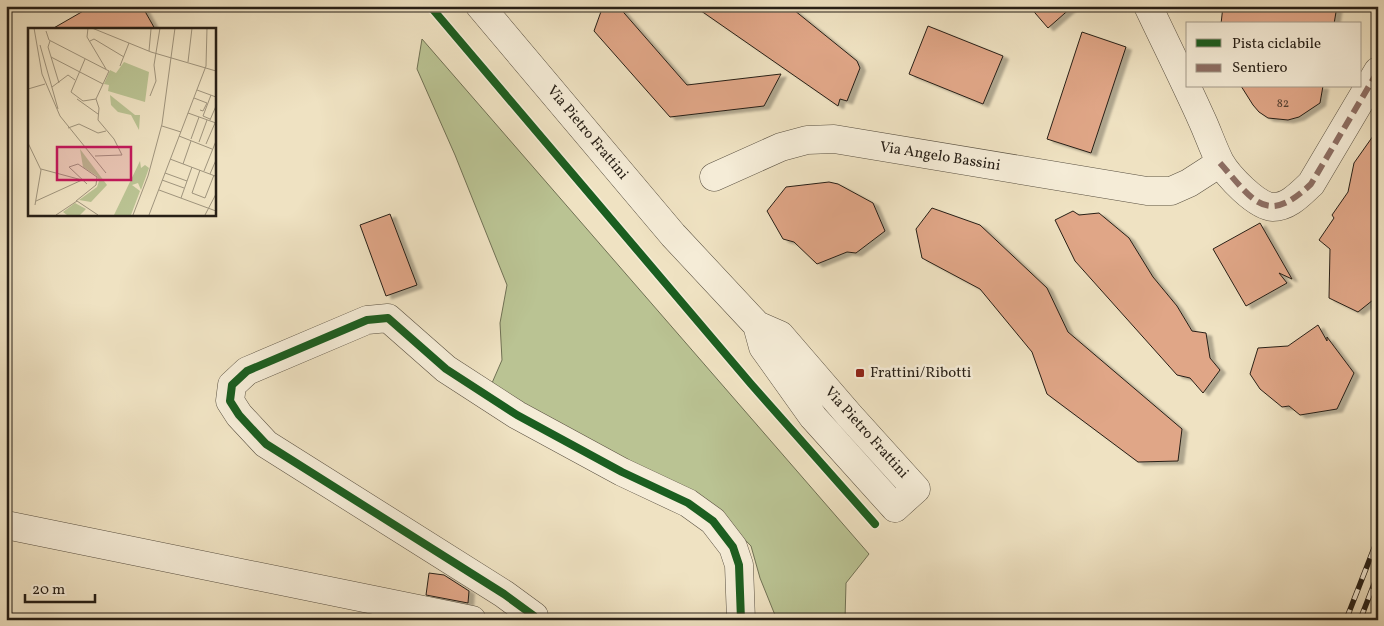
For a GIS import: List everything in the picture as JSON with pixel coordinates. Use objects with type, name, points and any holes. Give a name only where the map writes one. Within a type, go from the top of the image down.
[{"type":"street","name":"Via Pietro Frattini","points":[[480,6],[673,235],[757,325],[780,335],[916,489],[895,508],[813,417],[763,348],[757,325]]},
{"type":"street","points":[[1148,6],[1186,86]]},
{"type":"street","points":[[1187,88],[1220,163],[1250,197],[1261,204],[1274,207],[1296,198],[1311,184],[1378,70]]},
{"type":"street","name":"Via Angelo Bassini","points":[[714,177],[781,147],[807,140],[834,139],[1147,191],[1171,190],[1189,183],[1220,163]]},
{"type":"street","points":[[534,620],[534,616],[504,594],[266,444],[239,415],[230,401],[232,385],[247,371],[309,344],[367,320],[388,318],[446,369],[517,415],[622,472],[688,503],[713,522],[733,547],[739,565],[741,620]]},
{"type":"street","points":[[6,525],[472,620]]},
{"type":"green space","points":[[422,39],[869,554],[846,583],[845,620],[777,620],[760,578],[751,546],[717,511],[533,415],[492,383],[502,360],[500,323],[507,285],[455,155],[417,69]]},
{"type":"building","points":[[92,6],[142,6],[154,28],[54,28]]},
{"type":"building","points":[[603,6],[618,6],[687,85],[781,74],[764,106],[670,117],[594,31]]},
{"type":"building","points":[[694,6],[789,6],[857,61],[860,68],[847,101],[840,99],[838,106]]},
{"type":"building","points":[[1029,6],[1073,6],[1048,28]]},
{"type":"building","points":[[1223,6],[1337,6],[1334,22],[1221,22]]},
{"type":"building","points":[[928,26],[1003,56],[983,104],[909,74]]},
{"type":"building","points":[[1082,32],[1126,47],[1091,153],[1047,139]]},
{"type":"building","points":[[1242,88],[1323,88],[1320,103],[1299,117],[1288,120],[1268,118],[1253,105]]},
{"type":"building","points":[[1378,129],[1378,265],[1375,279],[1378,283],[1378,296],[1358,312],[1329,298],[1330,249],[1319,240],[1334,218],[1332,215],[1348,192],[1354,163]]},
{"type":"building","points":[[829,182],[838,184],[873,203],[885,231],[856,253],[847,252],[817,264],[794,242],[783,239],[767,211],[786,187]]},
{"type":"building","points":[[932,208],[980,225],[1047,288],[1068,332],[1182,429],[1178,461],[1138,462],[1047,394],[1032,352],[980,289],[922,258],[916,229]]},
{"type":"building","points":[[1073,211],[1079,215],[1099,213],[1129,238],[1153,277],[1177,306],[1192,331],[1206,333],[1210,358],[1220,370],[1203,393],[1190,378],[1177,375],[1075,261],[1055,220]]},
{"type":"building","points":[[390,214],[417,285],[386,296],[360,225]]},
{"type":"building","points":[[1260,223],[1292,279],[1279,273],[1287,283],[1246,306],[1213,249]]},
{"type":"building","points":[[1318,325],[1327,341],[1327,337],[1354,373],[1337,409],[1300,415],[1289,406],[1282,407],[1260,389],[1250,374],[1258,348],[1288,346]]},
{"type":"building","points":[[429,573],[444,575],[469,591],[468,603],[426,595]]},
{"type":"railway","points":[[1346,620],[1378,538]]},
{"type":"railway","points":[[1360,620],[1378,574]]},
{"type":"marked path","points":[[1220,163],[1251,197],[1261,203],[1271,206],[1282,204],[1296,197],[1311,184],[1378,71]]},
{"type":"cycle path","points":[[430,6],[751,384],[875,524]]},
{"type":"cycle path","points":[[534,620],[534,616],[504,594],[266,444],[239,415],[230,401],[232,385],[247,371],[367,320],[388,318],[446,369],[517,415],[622,472],[688,503],[713,521],[733,547],[739,565],[741,620]]},
{"type":"place","name":"Frattini/Ribotti","points":[[860,373]]}]
